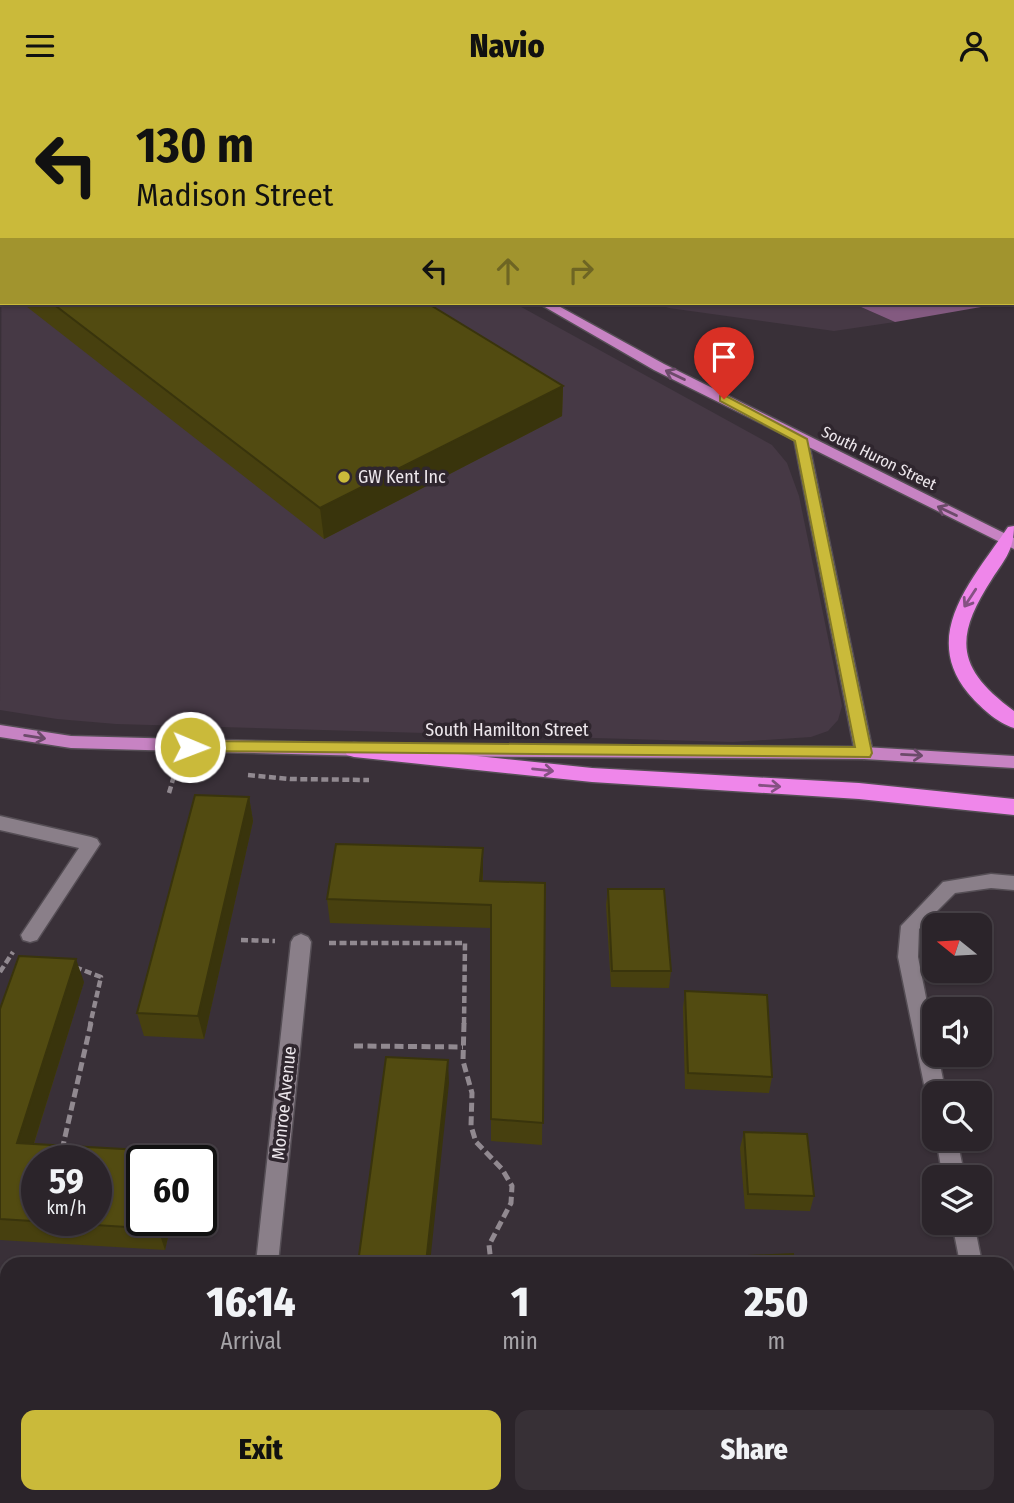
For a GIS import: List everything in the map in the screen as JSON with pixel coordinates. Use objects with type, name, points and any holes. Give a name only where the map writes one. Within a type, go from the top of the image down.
[{"type":"highway","points":[[1012,539],[962,610],[955,636],[957,663],[974,691],[1014,721]]},
{"type":"highway","points":[[354,750],[592,775],[859,792],[1014,807]]},
{"type":"main road","name":"South Huron Street","points":[[548,305],[659,367],[801,439],[1012,539]]},
{"type":"main road","name":"South Hamilton Street","points":[[0,731],[71,742],[354,750],[864,753],[1014,762]]},
{"type":"street","points":[[801,439],[864,753]]},
{"type":"street","points":[[0,823],[91,844],[28,944]]},
{"type":"street","points":[[933,1081],[908,957],[910,926],[950,887],[991,881],[1014,883]]},
{"type":"street","name":"Monroe Avenue","points":[[268,1257],[301,942]]},
{"type":"street","points":[[965,1235],[970,1257]]},
{"type":"path","points":[[170,793],[174,776]]},
{"type":"path","points":[[241,940],[465,943],[463,1061],[472,1093],[471,1126],[476,1142],[502,1169],[512,1186],[511,1203],[489,1245],[490,1257]]},
{"type":"path","points":[[0,972],[14,950],[28,944]]},
{"type":"path","points":[[7,948],[14,950]]},
{"type":"path","points":[[62,963],[101,977],[63,1145]]},
{"type":"path","points":[[354,1046],[463,1047]]},
{"type":"shaded area","points":[[1,305],[518,305],[772,445],[787,463],[799,496],[842,706],[838,720],[828,731],[811,737],[733,742],[116,724],[57,719],[0,710]]},
{"type":"shaded area","points":[[660,305],[857,305],[895,322],[834,331]]},
{"type":"shaded area","points":[[857,305],[993,305],[895,322]]},
{"type":"building","name":"GW Kent Inc","points":[[55,305],[430,305],[563,386],[320,508]]},
{"type":"building","points":[[195,795],[249,797],[198,1016],[137,1013]]},
{"type":"building","points":[[336,844],[483,848],[480,881],[545,883],[543,1123],[491,1119],[491,905],[327,899]]},
{"type":"building","points":[[608,889],[664,889],[671,971],[612,971]]},
{"type":"building","points":[[19,956],[76,959],[17,1143],[52,1145],[21,1145],[21,1220],[0,1219],[0,1009]]},
{"type":"building","points":[[685,991],[767,995],[772,1077],[688,1073]]},
{"type":"building","points":[[386,1057],[448,1060],[427,1257],[359,1257]]},
{"type":"building","points":[[744,1132],[807,1134],[814,1196],[748,1194]]},
{"type":"building","points":[[112,1148],[126,1149],[126,1227],[112,1226]]},
{"type":"building","points":[[793,1254],[793,1257],[727,1257]]},
{"type":"place","name":"GW Kent Inc","points":[[344,477]]},
{"type":"route","points":[[190,747],[864,753],[801,439],[724,399]]}]
